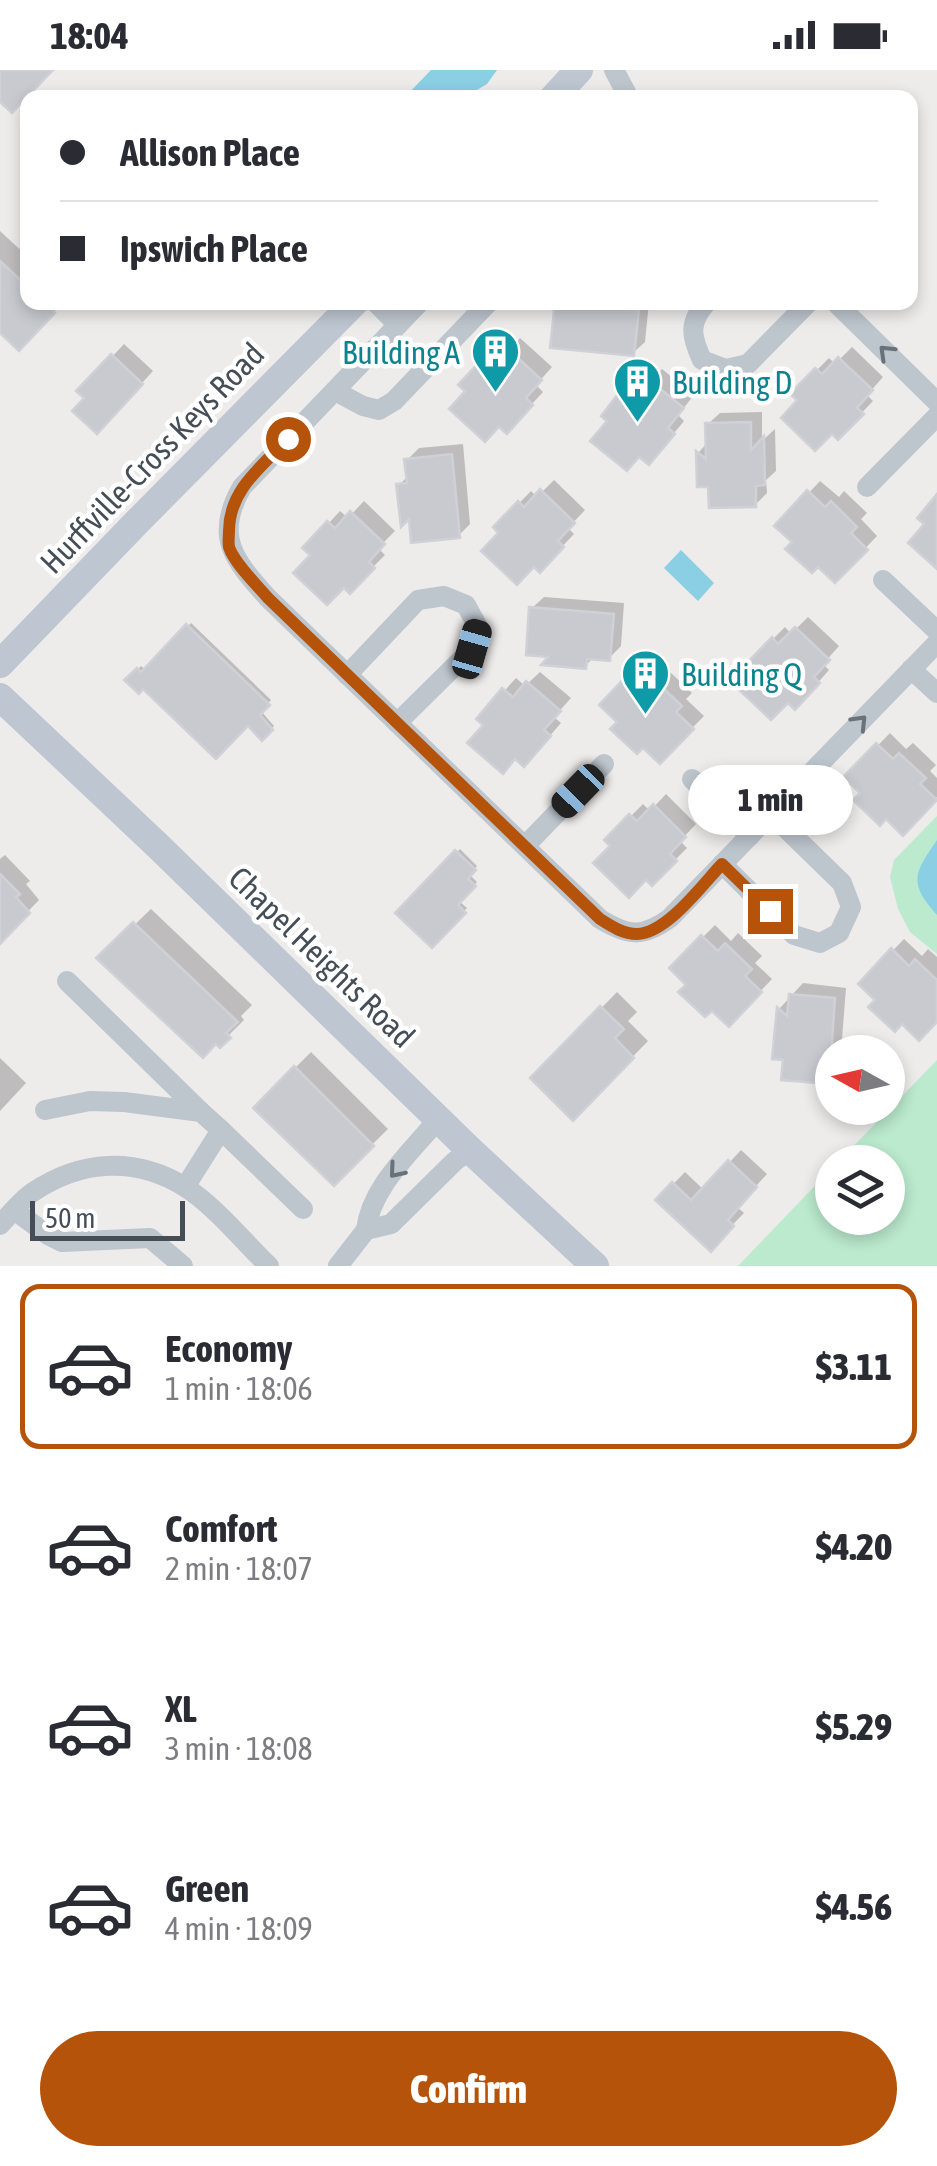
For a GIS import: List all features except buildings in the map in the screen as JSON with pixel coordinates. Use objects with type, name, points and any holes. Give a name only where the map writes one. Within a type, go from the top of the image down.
[{"type":"street","points":[[560,90],[579,70]]},
{"type":"street","name":"Hurffville-Cross Keys Road","points":[[0,664],[347,310]]},
{"type":"street","points":[[382,310],[398,325]]},
{"type":"street","points":[[412,310],[242,488],[232,503],[229,548],[268,598],[600,919],[634,934],[654,930],[670,918],[937,643]]},
{"type":"street","points":[[334,391],[379,410],[394,401],[481,310]]},
{"type":"street","points":[[700,310],[692,337],[702,360],[726,369],[748,364],[801,310]]},
{"type":"street","points":[[843,310],[937,402]]},
{"type":"street","points":[[867,487],[937,416]]},
{"type":"street","points":[[883,580],[937,631]]},
{"type":"street","points":[[347,675],[418,600],[444,596],[466,605],[478,627],[472,649],[397,723]]},
{"type":"street","points":[[912,669],[937,693]]},
{"type":"street","name":"Chapel Heights Road","points":[[0,696],[470,1150],[596,1266]]},
{"type":"street","points":[[525,846],[604,764]]},
{"type":"street","points":[[692,779],[750,836]]},
{"type":"street","points":[[722,864],[794,935],[820,942],[839,933],[851,907],[842,883],[771,814]]},
{"type":"street","points":[[67,980],[303,1209]]},
{"type":"street","points":[[45,1110],[90,1101],[201,1112]]},
{"type":"street","points":[[338,1266],[366,1230],[368,1211],[386,1182],[438,1118]]},
{"type":"street","points":[[185,1188],[221,1130]]},
{"type":"street","points":[[366,1230],[391,1224],[470,1150]]},
{"type":"street","points":[[182,1266],[150,1238],[62,1242],[7,1217],[31,1193],[71,1172],[108,1164],[158,1174],[185,1188],[269,1266]]},
{"type":"green space","points":[[937,816],[937,954],[910,932],[898,909],[890,877],[894,860]]},
{"type":"green space","points":[[937,1060],[937,1266],[738,1266],[815,1186],[815,1235],[905,1235],[905,1145],[854,1145],[874,1125],[905,1125],[905,1093]]},
{"type":"water","points":[[431,70],[497,70],[477,90],[412,90]]},
{"type":"water","points":[[681,550],[714,583],[698,601],[664,568]]},
{"type":"water","points":[[937,840],[937,915],[922,894],[918,878],[923,861]]},
{"type":"place","name":"Building A","points":[[495,394]]},
{"type":"place","name":"Building D","points":[[637,424]]},
{"type":"place","name":"Building Q","points":[[646,716]]},
{"type":"route","points":[[288,439],[242,488],[232,503],[229,522],[229,548],[268,598],[600,919],[634,934],[654,930],[722,864],[770,911]]}]
